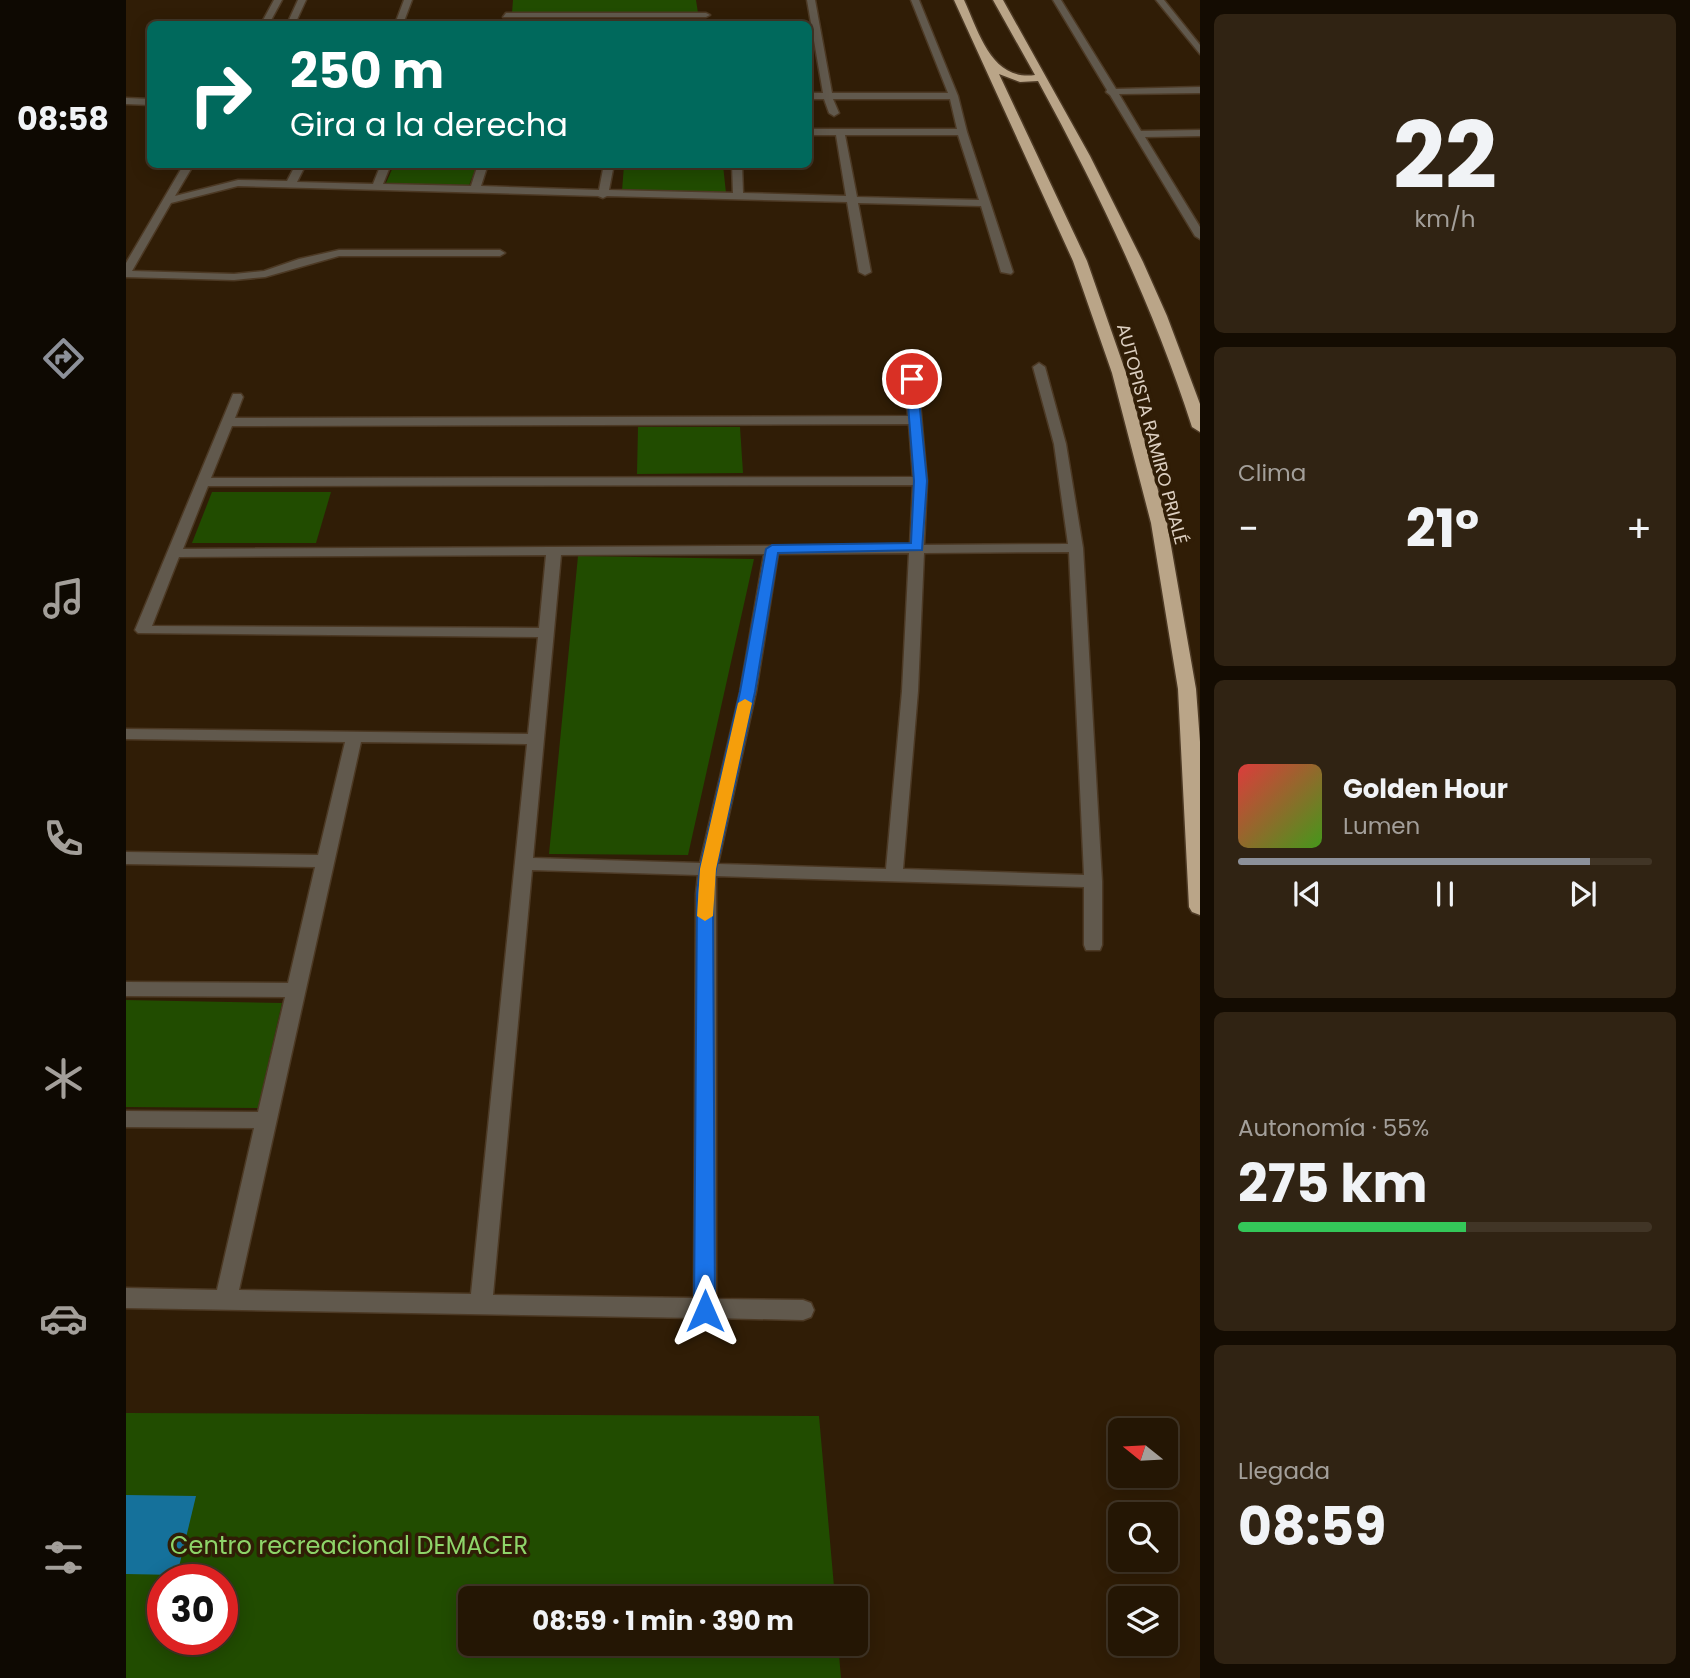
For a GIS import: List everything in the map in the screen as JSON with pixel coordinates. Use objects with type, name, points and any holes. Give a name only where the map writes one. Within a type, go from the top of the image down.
[{"type":"highway","name":"AUTOPISTA RAMIRO PRIALÉ","points":[[959,0],[1080,261],[1119,373],[1159,523],[1187,689],[1200,907]]},
{"type":"highway","name":"AUTOPISTA RAMIRO PRIALÉ","points":[[999,0],[1137,259],[1184,373],[1200,427]]},
{"type":"highway","points":[[989,62],[1006,76],[1041,77]]},
{"type":"street","points":[[267,21],[278,0]]},
{"type":"street","points":[[292,21],[302,0]]},
{"type":"street","points":[[400,21],[408,0]]},
{"type":"street","points":[[811,0],[828,96],[834,113]]},
{"type":"street","points":[[915,0],[954,96],[962,132],[1007,272]]},
{"type":"street","points":[[1057,0],[1200,236]]},
{"type":"street","points":[[1160,0],[1200,51]]},
{"type":"street","points":[[506,16],[705,16]]},
{"type":"street","points":[[1111,92],[1200,90]]},
{"type":"street","points":[[812,96],[954,96]]},
{"type":"street","points":[[126,102],[147,102]]},
{"type":"street","points":[[812,132],[962,132]]},
{"type":"street","points":[[841,132],[864,272]]},
{"type":"street","points":[[1139,134],[1200,133]]},
{"type":"street","points":[[188,168],[126,273],[234,277],[265,274],[339,253],[500,253]]},
{"type":"street","points":[[290,185],[299,168]]},
{"type":"street","points":[[376,188],[384,168]]},
{"type":"street","points":[[474,191],[483,168]]},
{"type":"street","points":[[603,195],[608,168]]},
{"type":"street","points":[[737,168],[738,198]]},
{"type":"street","points":[[168,201],[238,183],[603,195],[985,203]]},
{"type":"street","points":[[894,874],[910,691],[920,481],[910,359]]},
{"type":"street","points":[[1039,367],[1060,444],[1076,548],[1093,881],[1093,945]]},
{"type":"street","points":[[237,397],[143,629],[546,633]]},
{"type":"street","points":[[227,422],[915,420]]},
{"type":"street","points":[[202,482],[920,481]]},
{"type":"street","points":[[174,553],[1076,548]]},
{"type":"street","points":[[705,1311],[705,894],[708,869],[748,692],[772,549]]},
{"type":"street","points":[[481,1304],[554,550]]},
{"type":"street","points":[[126,734],[535,739]]},
{"type":"street","points":[[226,1299],[354,736]]},
{"type":"street","points":[[126,858],[326,861]]},
{"type":"street","points":[[522,864],[1093,881]]},
{"type":"street","points":[[126,989],[296,990]]},
{"type":"street","points":[[126,1119],[267,1120]]},
{"type":"street","points":[[126,1298],[705,1311],[803,1310]]},
{"type":"green space","points":[[513,0],[696,0],[698,13],[512,13]]},
{"type":"green space","points":[[393,168],[476,168],[468,188],[385,185]]},
{"type":"green space","points":[[624,168],[723,168],[726,193],[622,191]]},
{"type":"green space","points":[[638,427],[740,427],[743,473],[637,474]]},
{"type":"green space","points":[[212,492],[331,492],[316,543],[192,543]]},
{"type":"green space","points":[[578,556],[754,559],[688,855],[549,854]]},
{"type":"green space","points":[[126,1000],[282,1003],[258,1108],[126,1107]]},
{"type":"green space","name":"Centro recreacional DEMACER","points":[[126,1413],[819,1416],[834,1586],[458,1586],[458,1656],[839,1656],[841,1678],[126,1678]]},
{"type":"water","points":[[126,1495],[196,1496],[180,1564],[147,1564],[147,1574],[126,1574]]},
{"type":"slow traffic","points":[[705,916],[708,869],[745,703]]},
{"type":"route","points":[[705,1311],[705,894],[708,869],[748,692],[772,549],[917,547],[920,481],[912,379]]}]
